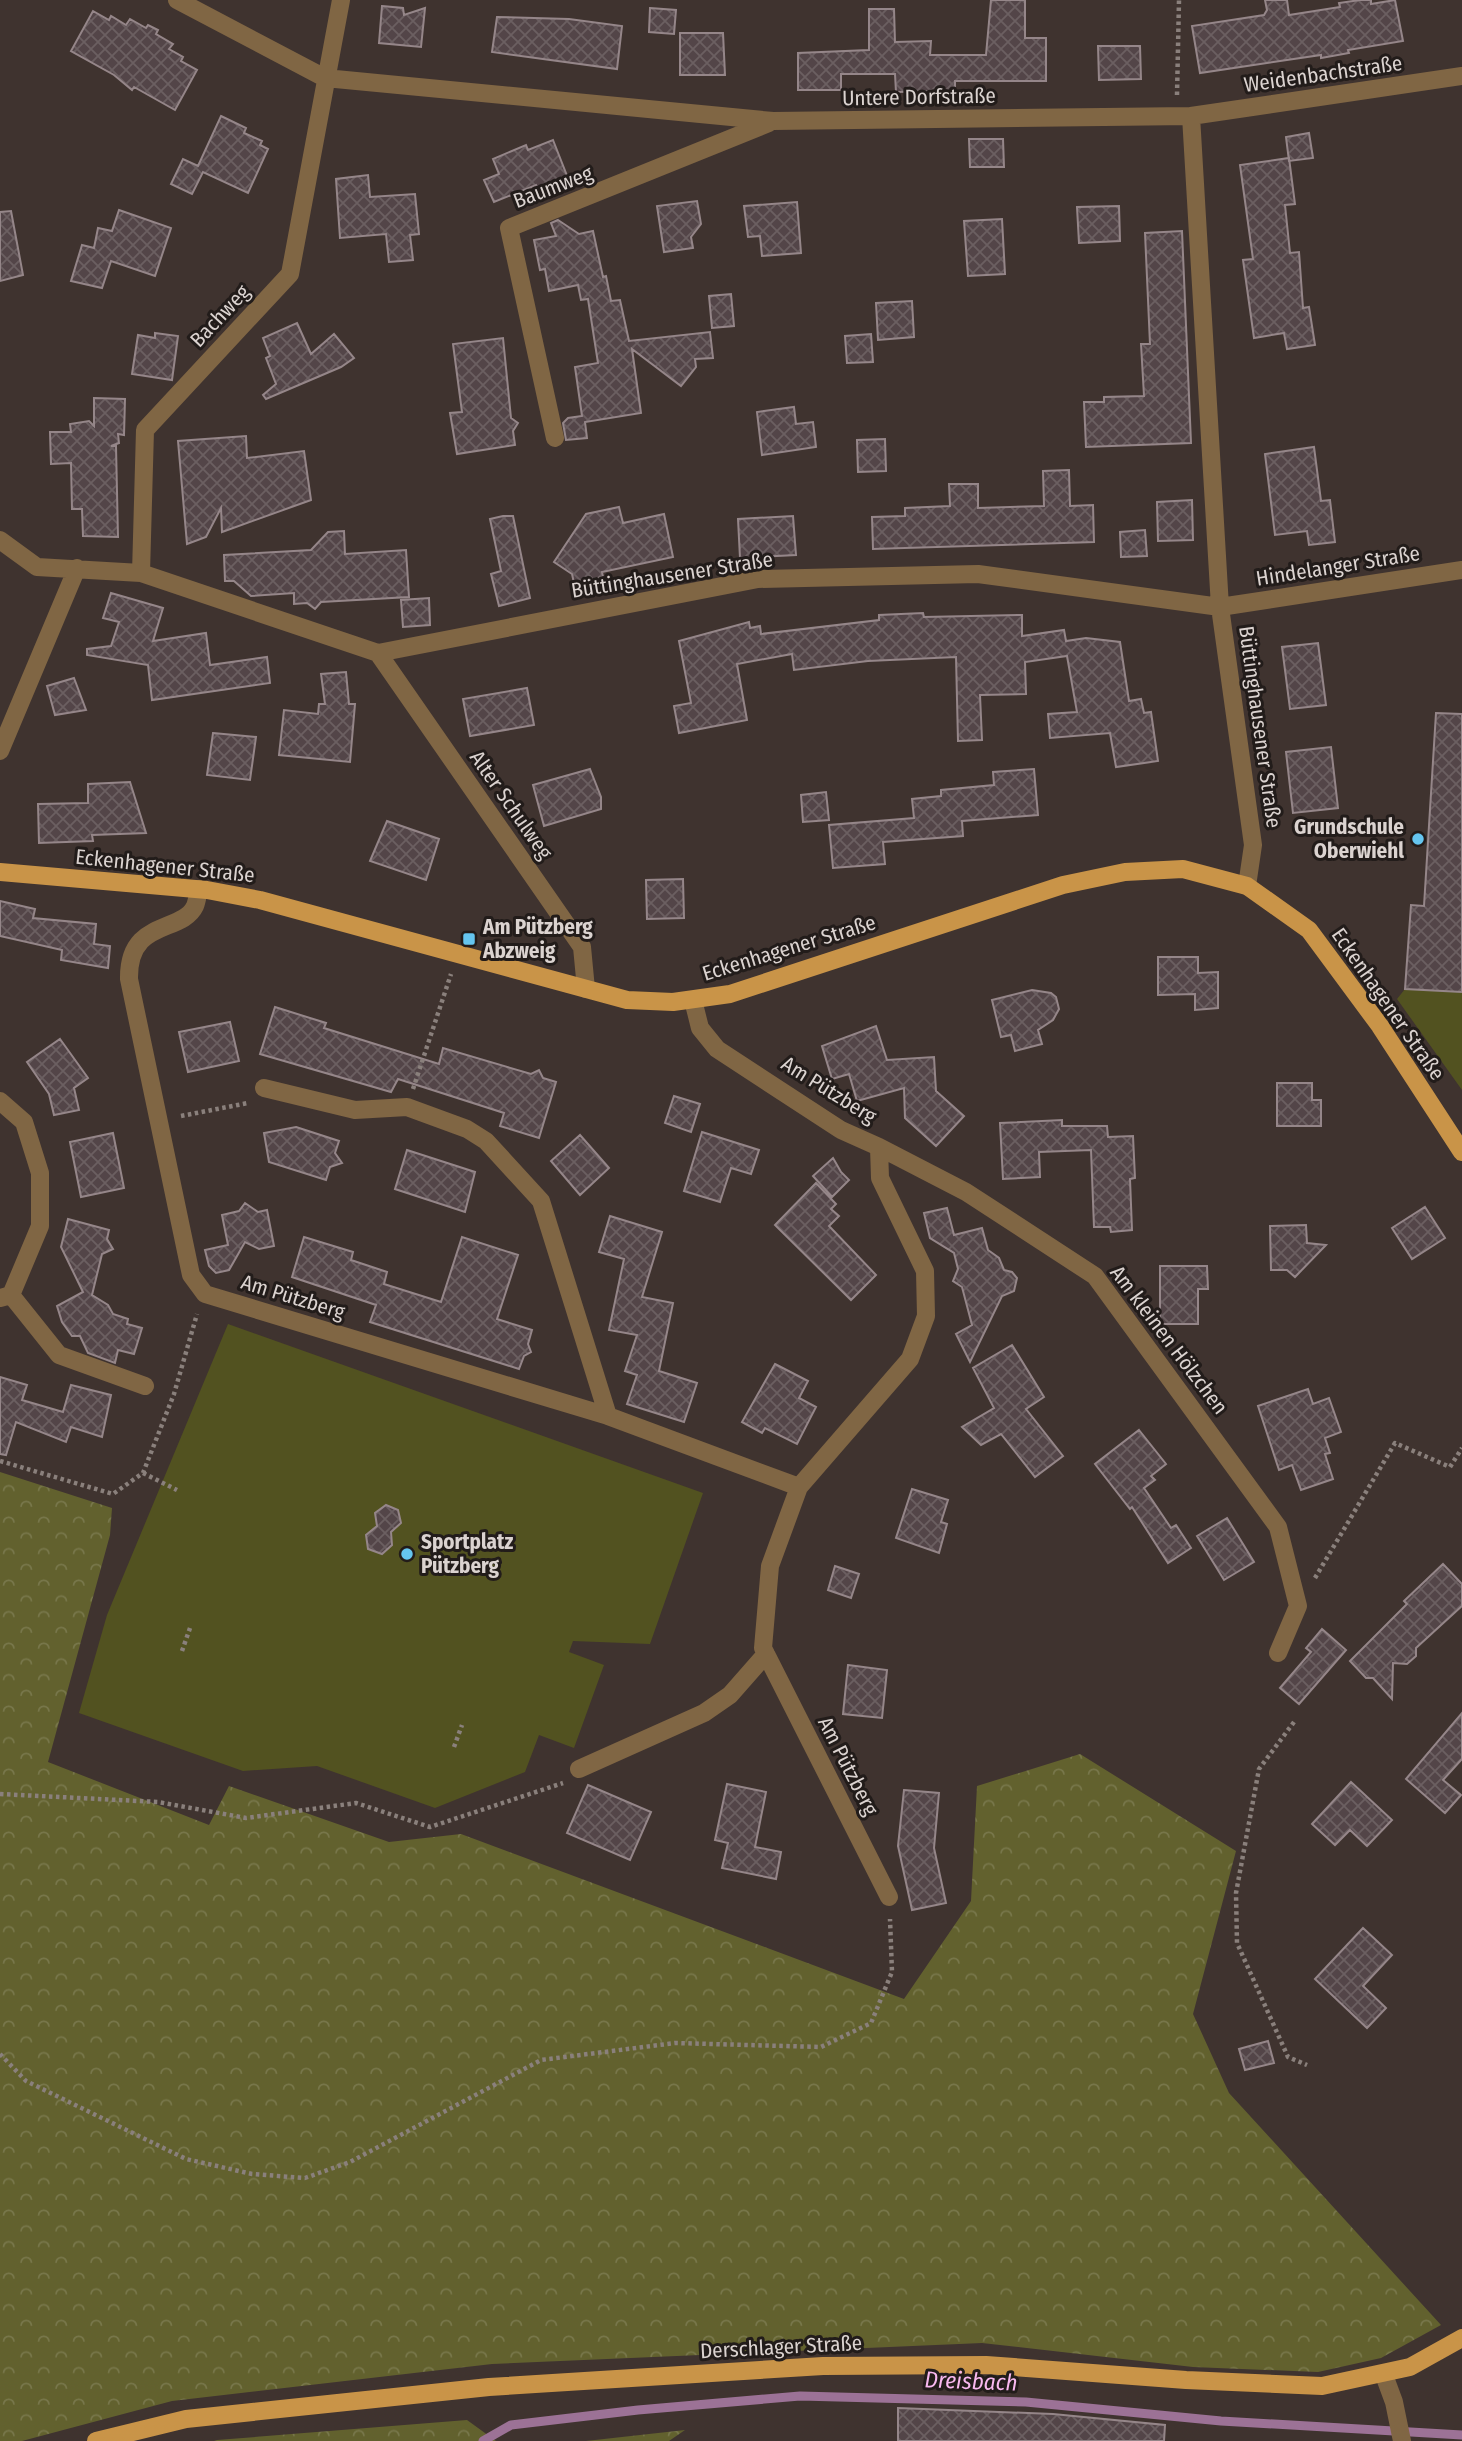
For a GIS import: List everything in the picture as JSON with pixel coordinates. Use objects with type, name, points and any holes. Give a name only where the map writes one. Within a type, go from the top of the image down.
[{"type":"main road","name":"Eckenhagener Straße","points":[[0,872],[199,889],[260,900],[641,1002],[693,1000],[730,994],[1063,885],[1125,872],[1183,869],[1247,886],[1309,930],[1380,1026],[1462,1152]]},
{"type":"main road","name":"Derschlager Straße","points":[[96,2441],[186,2419],[448,2392],[823,2366],[986,2365],[1186,2380],[1322,2386],[1384,2375],[1410,2367],[1462,2338]]},
{"type":"street","name":"Untere Dorfstraße","points":[[177,0],[325,78],[773,121],[1184,116]]},
{"type":"street","name":"Bachweg","points":[[141,573],[145,430],[290,274],[341,0]]},
{"type":"street","name":"Weidenbachstraße","points":[[1184,116],[1462,76]]},
{"type":"street","points":[[1184,116],[1220,607]]},
{"type":"street","name":"Baumweg","points":[[555,438],[509,228],[773,121]]},
{"type":"street","name":"Büttinghausener Straße","points":[[0,540],[37,567],[141,573],[378,653],[758,579],[978,574],[1220,607],[1253,845],[1247,886]]},
{"type":"street","points":[[0,751],[77,568]]},
{"type":"street","name":"Hindelanger Straße","points":[[1220,607],[1462,570]]},
{"type":"street","name":"Alter Schulweg","points":[[378,653],[582,947],[586,989]]},
{"type":"street","points":[[199,889],[195,905],[189,914],[147,934],[129,962],[158,1121],[191,1275],[205,1294]]},
{"type":"street","name":"Am Pützberg","points":[[693,1000],[700,1028],[717,1049],[841,1130],[879,1147],[880,1178],[925,1270],[926,1316],[910,1359],[799,1487],[770,1566],[763,1648],[889,1897]]},
{"type":"street","points":[[264,1088],[355,1110],[407,1107],[467,1129],[486,1141],[541,1201],[608,1416]]},
{"type":"street","points":[[0,1101],[24,1122],[40,1173],[40,1226],[6,1297],[59,1355],[145,1386]]},
{"type":"street","name":"Am kleinen Hölzchen","points":[[879,1147],[965,1192],[1095,1276],[1278,1527],[1298,1606]]},
{"type":"street","name":"Am Pützberg","points":[[205,1294],[608,1416],[799,1487]]},
{"type":"street","points":[[1278,1653],[1298,1606]]},
{"type":"street","points":[[579,1769],[704,1713],[730,1695],[766,1654]]},
{"type":"street","points":[[1384,2375],[1397,2415],[1401,2440]]},
{"type":"path","points":[[1179,0],[1184,116]]},
{"type":"path","points":[[411,1098],[450,975]]},
{"type":"path","points":[[158,1121],[247,1103],[264,1088]]},
{"type":"path","points":[[0,1461],[113,1494],[143,1473],[174,1394],[188,1337],[205,1294]]},
{"type":"path","points":[[1298,1606],[1395,1444],[1450,1467],[1462,1448]]},
{"type":"path","points":[[143,1473],[177,1490]]},
{"type":"path","points":[[182,1651],[190,1628]]},
{"type":"path","points":[[1294,1722],[1259,1769],[1236,1894],[1237,1943],[1288,2057],[1307,2065]]},
{"type":"path","points":[[454,1747],[461,1725]]},
{"type":"path","points":[[0,1794],[158,1802],[246,1818],[356,1803],[430,1827],[575,1779],[579,1769]]},
{"type":"path","points":[[0,2054],[26,2081],[186,2159],[252,2174],[305,2178],[350,2162],[541,2060],[675,2043],[821,2047],[871,2023],[892,1972],[889,1897]]},
{"type":"green space","points":[[0,1472],[112,1508],[110,1535],[48,1762],[209,1825],[229,1786],[389,1842],[461,1834],[904,1999],[971,1901],[977,1786],[1080,1754],[1236,1851],[1193,2014],[1229,2093],[1441,2325],[1381,2358],[1318,2372],[1193,2367],[982,2343],[492,2364],[172,2401],[22,2441],[0,2441]]},
{"type":"green space","points":[[467,2420],[496,2441],[214,2441],[217,2440]]},
{"type":"green space","points":[[685,2430],[669,2441],[586,2441]]},
{"type":"shaded area","points":[[1405,989],[1462,992],[1462,1090],[1397,999]]},
{"type":"shaded area","name":"Sportplatz Pützberg","points":[[228,1324],[703,1493],[650,1644],[573,1641],[569,1652],[604,1665],[574,1748],[539,1735],[525,1772],[435,1808],[317,1766],[243,1771],[79,1713],[107,1615]]},
{"type":"building","points":[[991,0],[1025,0],[1025,38],[1046,38],[1046,81],[955,81],[955,91],[896,92],[895,74],[841,74],[841,90],[798,90],[798,53],[869,50],[869,9],[894,9],[895,42],[931,41],[930,55],[986,55]]},
{"type":"building","points":[[1265,0],[1287,0],[1289,15],[1340,7],[1339,3],[1360,0],[1371,0],[1371,4],[1395,0],[1403,41],[1348,50],[1349,53],[1321,58],[1321,55],[1200,73],[1192,26],[1264,15],[1267,10]]},
{"type":"building","points":[[382,6],[403,8],[404,15],[425,8],[421,47],[379,43]]},
{"type":"building","points":[[650,8],[676,10],[674,34],[649,32]]},
{"type":"building","points":[[93,11],[109,20],[111,16],[126,25],[130,19],[146,28],[148,25],[158,30],[156,34],[173,44],[169,49],[183,57],[181,61],[197,70],[175,110],[134,87],[132,90],[114,75],[71,51]]},
{"type":"building","points":[[497,17],[569,19],[622,26],[617,69],[492,52]]},
{"type":"building","points":[[680,33],[723,33],[725,75],[680,75]]},
{"type":"building","points":[[1098,46],[1140,46],[1141,79],[1099,80]]},
{"type":"building","points":[[221,116],[246,128],[244,133],[262,141],[260,145],[268,149],[248,193],[203,172],[192,194],[171,184],[183,159],[198,166]]},
{"type":"building","points":[[1309,133],[1313,158],[1289,161],[1286,137]]},
{"type":"building","points":[[969,139],[1003,139],[1004,167],[970,167]]},
{"type":"building","points":[[553,140],[571,186],[541,198],[536,185],[494,202],[484,180],[499,174],[493,159],[526,145],[528,150]]},
{"type":"building","points":[[1289,158],[1295,204],[1285,205],[1290,253],[1299,252],[1303,308],[1309,307],[1315,345],[1287,349],[1284,333],[1254,338],[1243,260],[1253,259],[1240,165]]},
{"type":"building","points":[[368,175],[370,197],[415,194],[419,234],[410,235],[413,260],[389,262],[386,234],[340,238],[336,179]]},
{"type":"building","points":[[697,201],[701,224],[691,237],[693,248],[664,252],[657,206]]},
{"type":"building","points":[[797,202],[801,253],[762,256],[760,236],[748,237],[744,206]]},
{"type":"building","points":[[1119,206],[1120,241],[1079,243],[1077,207]]},
{"type":"building","points":[[119,210],[171,228],[155,276],[111,261],[102,288],[71,281],[82,245],[94,248],[98,228],[112,231]]},
{"type":"building","points":[[11,211],[23,275],[0,281],[0,212]]},
{"type":"building","points":[[1002,219],[1005,274],[968,276],[964,221]]},
{"type":"building","points":[[558,220],[579,234],[593,231],[603,277],[606,276],[611,301],[620,300],[629,341],[710,332],[713,358],[695,359],[696,367],[681,386],[632,349],[641,413],[585,422],[587,438],[566,440],[563,423],[568,418],[582,416],[575,367],[598,363],[588,299],[581,300],[578,285],[549,291],[545,269],[540,270],[534,240],[556,236],[551,223]]},
{"type":"building","points":[[1182,231],[1191,443],[1086,447],[1084,402],[1104,402],[1104,397],[1144,396],[1141,344],[1150,344],[1145,233]]},
{"type":"building","points":[[731,294],[734,326],[712,328],[709,296]]},
{"type":"building","points":[[912,301],[914,337],[878,340],[876,303]]},
{"type":"building","points":[[297,323],[311,354],[334,334],[354,358],[341,367],[266,399],[263,395],[276,384],[266,358],[270,356],[263,338]]},
{"type":"building","points":[[155,333],[178,336],[172,380],[132,374],[138,335],[155,338]]},
{"type":"building","points":[[871,334],[873,362],[847,363],[845,336]]},
{"type":"building","points":[[503,338],[511,418],[518,423],[513,431],[515,445],[457,454],[450,413],[462,412],[453,344]]},
{"type":"building","points":[[94,398],[125,399],[124,435],[118,434],[119,443],[111,446],[116,446],[118,537],[83,536],[82,509],[72,509],[71,463],[51,464],[50,432],[71,432],[70,424],[89,421],[94,426]]},
{"type":"building","points":[[794,407],[796,424],[813,422],[816,447],[762,455],[757,412]]},
{"type":"building","points":[[246,436],[247,458],[304,451],[311,500],[222,532],[221,508],[206,537],[187,544],[178,441]]},
{"type":"building","points":[[885,439],[886,471],[858,472],[857,440]]},
{"type":"building","points":[[1314,447],[1321,501],[1330,500],[1335,542],[1309,545],[1307,531],[1275,535],[1265,454]]},
{"type":"building","points":[[1069,470],[1070,506],[1093,505],[1094,542],[873,549],[872,517],[905,516],[905,508],[950,506],[949,484],[978,484],[978,508],[1044,506],[1043,471]]},
{"type":"building","points":[[1192,500],[1193,540],[1158,541],[1157,502]]},
{"type":"building","points":[[619,507],[623,523],[664,514],[673,557],[602,572],[603,577],[574,583],[572,574],[554,562],[586,514]]},
{"type":"building","points":[[513,516],[530,598],[499,606],[491,574],[501,571],[490,519]]},
{"type":"building","points":[[793,516],[796,555],[740,558],[738,519]]},
{"type":"building","points":[[1145,530],[1147,556],[1121,557],[1120,532]]},
{"type":"building","points":[[344,531],[345,554],[406,550],[409,597],[321,602],[315,609],[307,603],[294,604],[294,593],[251,596],[234,581],[225,581],[224,555],[311,550],[328,532]]},
{"type":"building","points":[[111,593],[163,608],[153,641],[206,633],[210,665],[267,657],[270,683],[152,700],[148,665],[87,655],[87,649],[111,646],[119,622],[103,618]]},
{"type":"building","points":[[429,598],[430,625],[403,627],[401,600]]},
{"type":"building","points":[[923,613],[924,617],[1022,615],[1022,636],[1064,630],[1066,641],[1086,638],[1120,642],[1129,701],[1141,699],[1144,713],[1151,712],[1158,761],[1116,767],[1110,733],[1050,738],[1048,714],[1077,712],[1067,656],[1025,662],[1026,694],[980,695],[982,740],[958,741],[956,657],[868,661],[794,670],[792,654],[737,664],[747,720],[679,733],[674,706],[691,703],[679,641],[749,622],[750,628],[760,626],[761,634],[879,620],[879,615]]},
{"type":"building","points":[[1318,643],[1326,705],[1290,709],[1282,647]]},
{"type":"building","points":[[346,672],[349,704],[355,704],[350,762],[279,755],[284,710],[318,714],[319,704],[325,704],[321,674]]},
{"type":"building","points":[[74,678],[86,710],[55,715],[47,686]]},
{"type":"building","points":[[527,688],[534,725],[470,736],[463,699]]},
{"type":"building","points":[[1436,713],[1462,714],[1462,992],[1405,989],[1411,905],[1424,906]]},
{"type":"building","points":[[213,733],[256,737],[250,780],[207,775]]},
{"type":"building","points":[[1331,747],[1338,808],[1293,813],[1286,752]]},
{"type":"building","points":[[590,769],[601,797],[601,809],[544,826],[533,785]]},
{"type":"building","points":[[1034,769],[1038,815],[962,821],[963,836],[883,842],[885,864],[833,868],[829,825],[914,818],[912,799],[941,796],[941,790],[994,785],[993,772]]},
{"type":"building","points":[[130,782],[146,833],[92,835],[93,841],[39,843],[38,804],[88,803],[88,784]]},
{"type":"building","points":[[826,792],[829,820],[803,822],[801,795]]},
{"type":"building","points":[[387,821],[439,839],[426,880],[370,861]]},
{"type":"building","points":[[683,879],[684,918],[647,919],[646,880]]},
{"type":"building","points":[[0,901],[35,909],[33,918],[96,924],[94,944],[110,946],[108,968],[61,960],[62,950],[0,936]]},
{"type":"building","points":[[1158,957],[1198,957],[1198,973],[1218,972],[1218,1008],[1195,1010],[1195,994],[1158,995]]},
{"type":"building","points":[[1032,990],[1051,993],[1056,997],[1059,1009],[1053,1020],[1038,1030],[1042,1044],[1015,1051],[1011,1035],[1001,1037],[992,1000]]},
{"type":"building","points":[[275,1007],[326,1023],[324,1028],[439,1064],[443,1048],[531,1074],[539,1070],[543,1078],[556,1082],[539,1138],[500,1126],[504,1113],[398,1079],[391,1092],[260,1054]]},
{"type":"building","points":[[230,1022],[239,1061],[188,1072],[179,1032]]},
{"type":"building","points":[[876,1026],[887,1060],[934,1057],[936,1091],[964,1116],[936,1146],[905,1118],[904,1088],[857,1101],[849,1074],[832,1079],[822,1046]]},
{"type":"building","points":[[60,1039],[88,1078],[74,1088],[79,1110],[54,1115],[49,1094],[27,1062]]},
{"type":"building","points":[[1277,1083],[1312,1083],[1312,1100],[1321,1100],[1321,1126],[1277,1126]]},
{"type":"building","points":[[674,1096],[700,1104],[691,1132],[665,1123]]},
{"type":"building","points":[[1062,1120],[1062,1126],[1107,1126],[1108,1137],[1133,1136],[1135,1178],[1130,1179],[1132,1230],[1111,1232],[1110,1227],[1094,1227],[1091,1150],[1039,1152],[1040,1177],[1003,1179],[1000,1123]]},
{"type":"building","points":[[296,1127],[339,1141],[335,1153],[342,1163],[330,1167],[326,1180],[269,1162],[264,1133]]},
{"type":"building","points":[[702,1132],[759,1150],[751,1174],[731,1168],[720,1202],[684,1191]]},
{"type":"building","points":[[113,1133],[124,1188],[81,1197],[70,1142]]},
{"type":"building","points":[[580,1135],[609,1168],[580,1195],[551,1161]]},
{"type":"building","points":[[407,1150],[475,1172],[465,1212],[395,1189]]},
{"type":"building","points":[[833,1158],[849,1180],[832,1197],[813,1176]]},
{"type":"building","points":[[816,1183],[836,1204],[831,1209],[839,1216],[829,1226],[876,1275],[851,1300],[775,1225]]},
{"type":"building","points":[[245,1203],[258,1212],[267,1210],[274,1246],[259,1249],[245,1242],[229,1270],[216,1273],[209,1266],[205,1250],[228,1245],[222,1215],[239,1211]]},
{"type":"building","points":[[1425,1207],[1445,1238],[1412,1259],[1392,1228]]},
{"type":"building","points":[[947,1208],[954,1235],[982,1228],[988,1250],[999,1258],[1004,1270],[1012,1272],[1017,1278],[1014,1291],[1002,1296],[970,1362],[956,1334],[972,1325],[962,1287],[953,1281],[958,1269],[954,1253],[930,1238],[924,1213]]},
{"type":"building","points":[[610,1216],[662,1232],[642,1297],[673,1303],[659,1371],[697,1383],[684,1422],[627,1404],[637,1375],[625,1371],[637,1335],[609,1330],[624,1259],[599,1252]]},
{"type":"building","points":[[68,1219],[109,1230],[107,1239],[113,1249],[102,1254],[92,1295],[108,1305],[113,1314],[128,1319],[127,1324],[142,1328],[134,1354],[118,1350],[115,1363],[88,1353],[80,1336],[72,1336],[62,1322],[57,1306],[83,1292],[61,1247]]},
{"type":"building","points":[[1306,1225],[1307,1243],[1326,1245],[1295,1277],[1287,1270],[1271,1270],[1270,1226]]},
{"type":"building","points":[[304,1237],[353,1252],[351,1260],[387,1272],[384,1284],[441,1302],[462,1237],[518,1255],[497,1319],[532,1330],[528,1344],[531,1352],[524,1356],[519,1369],[370,1322],[376,1305],[292,1277]]},
{"type":"building","points":[[1160,1266],[1207,1266],[1208,1289],[1198,1289],[1198,1324],[1160,1324]]},
{"type":"building","points":[[1012,1345],[1044,1397],[1026,1409],[1063,1456],[1035,1477],[1001,1434],[981,1445],[962,1427],[994,1408],[973,1368]]},
{"type":"building","points":[[775,1364],[808,1381],[799,1398],[816,1407],[797,1444],[765,1428],[762,1433],[742,1422]]},
{"type":"building","points":[[0,1377],[27,1385],[22,1400],[63,1412],[71,1385],[111,1395],[102,1437],[71,1427],[66,1442],[16,1422],[6,1455],[0,1454]]},
{"type":"building","points":[[1308,1389],[1313,1404],[1329,1398],[1341,1432],[1325,1438],[1330,1453],[1325,1454],[1333,1479],[1301,1490],[1292,1465],[1279,1470],[1258,1406]]},
{"type":"building","points":[[1139,1430],[1166,1464],[1151,1476],[1155,1480],[1144,1488],[1171,1528],[1176,1525],[1191,1548],[1168,1563],[1132,1507],[1130,1509],[1095,1464]]},
{"type":"building","points":[[912,1489],[948,1500],[941,1522],[947,1524],[939,1553],[896,1538]]},
{"type":"building","points":[[386,1505],[398,1510],[401,1523],[391,1532],[392,1545],[382,1554],[368,1549],[366,1535],[377,1526],[375,1513]]},
{"type":"building","points":[[1227,1518],[1254,1562],[1224,1580],[1197,1536]]},
{"type":"building","points":[[1443,1564],[1462,1584],[1462,1606],[1416,1648],[1416,1656],[1407,1664],[1393,1663],[1392,1699],[1373,1678],[1366,1678],[1350,1661],[1407,1604],[1404,1601]]},
{"type":"building","points":[[835,1566],[859,1574],[851,1598],[828,1590]]},
{"type":"building","points":[[1322,1629],[1346,1650],[1299,1704],[1280,1688],[1311,1652],[1306,1648]]},
{"type":"building","points":[[848,1665],[887,1670],[882,1718],[843,1714]]},
{"type":"building","points":[[1462,1713],[1462,1759],[1443,1780],[1461,1795],[1445,1813],[1406,1779]]},
{"type":"building","points":[[1351,1782],[1392,1820],[1367,1846],[1350,1830],[1335,1845],[1312,1824]]},
{"type":"building","points":[[727,1784],[766,1792],[755,1847],[781,1852],[776,1879],[722,1868],[728,1843],[715,1840]]},
{"type":"building","points":[[588,1785],[651,1812],[630,1860],[567,1833]]},
{"type":"building","points":[[904,1790],[939,1793],[934,1848],[946,1903],[912,1910],[898,1846]]},
{"type":"building","points":[[1363,1928],[1392,1955],[1363,1986],[1386,2008],[1367,2028],[1315,1979]]},
{"type":"building","points":[[1268,2041],[1274,2063],[1245,2070],[1239,2049]]},
{"type":"building","points":[[898,2408],[1053,2414],[1165,2425],[1164,2441],[898,2441]]},
{"type":"waterway","name":"Dreisbach","points":[[483,2441],[511,2425],[638,2410],[800,2396],[1026,2402],[1221,2421],[1462,2435]]},
{"type":"place","name":"Grundschule Oberwiehl","points":[[1418,839]]},
{"type":"place","name":"Am Pützberg Abzweig","points":[[469,939]]},
{"type":"place","name":"Sportplatz Pützberg","points":[[407,1554]]}]
